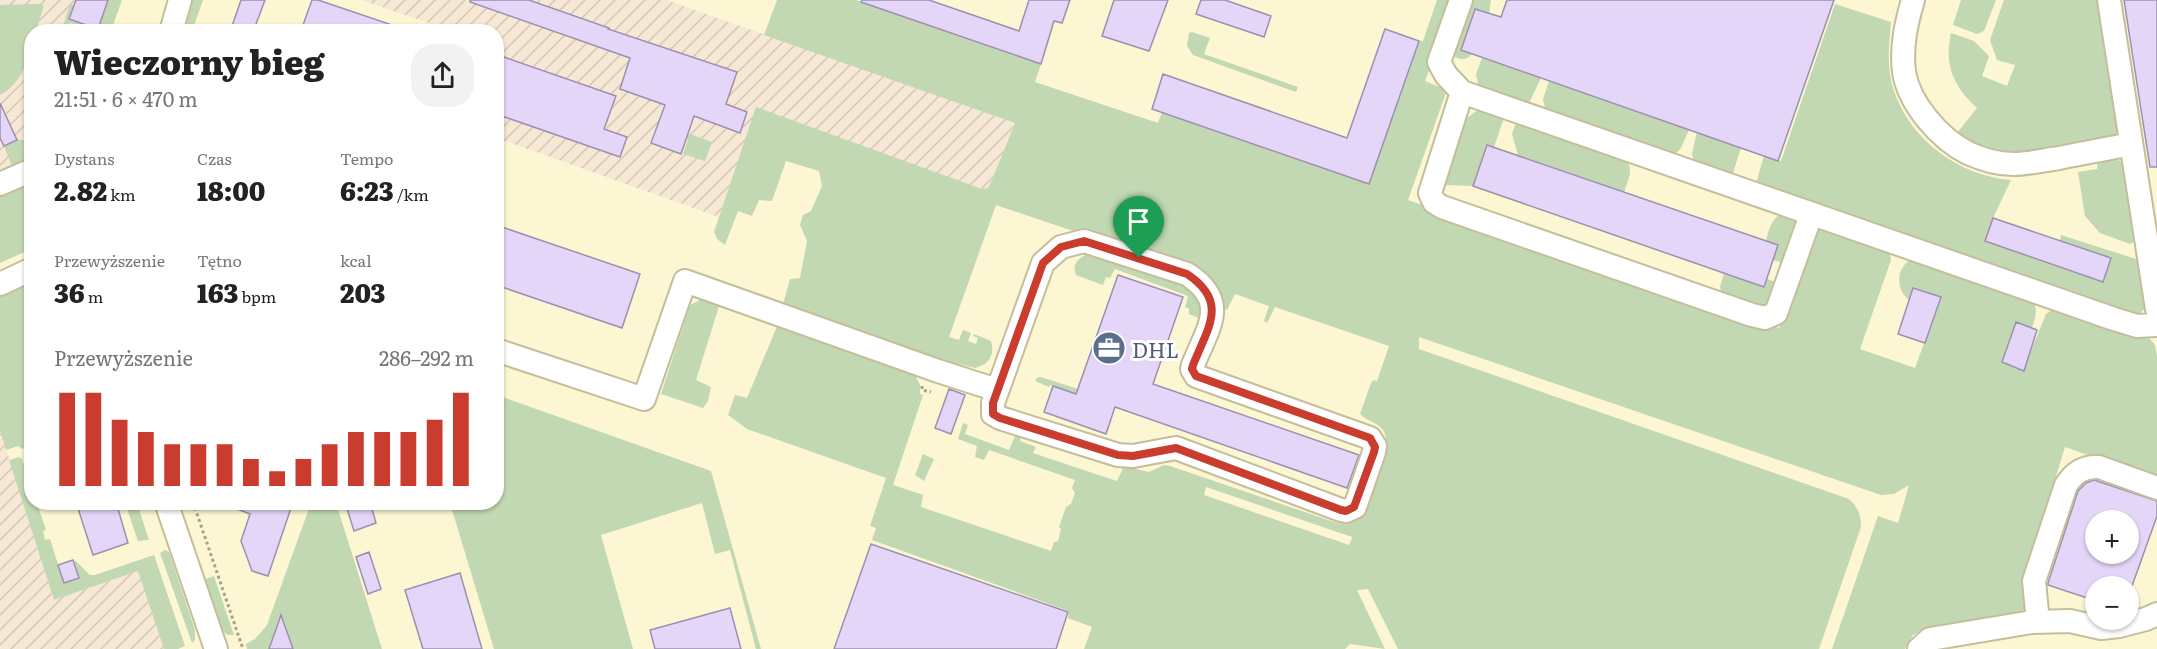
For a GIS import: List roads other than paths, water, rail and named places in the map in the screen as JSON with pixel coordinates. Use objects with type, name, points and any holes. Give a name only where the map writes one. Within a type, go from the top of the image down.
[{"type":"street","points":[[173,24],[180,0]]},
{"type":"street","points":[[1461,0],[1439,62],[1446,75],[1462,92],[2114,319],[2138,326],[2157,325]]},
{"type":"street","points":[[1913,0],[1902,50],[1908,87],[1930,122],[1949,140],[1968,153],[1987,160],[2013,164],[2131,144]]},
{"type":"street","points":[[2109,0],[2157,309]]},
{"type":"street","points":[[1462,92],[1430,193],[1434,202],[1442,207],[1766,318],[1776,313],[1811,215]]},
{"type":"street","points":[[0,184],[24,174]]},
{"type":"street","points":[[1074,242],[1090,242],[1187,274],[1199,281],[1211,301],[1213,314],[1193,365],[1192,369],[1196,376],[1370,438],[1375,447],[1354,507],[1346,511],[1176,448],[1133,456],[1118,455],[1000,418],[993,414],[992,409],[998,390],[1043,263],[1061,247],[1074,242]]},
{"type":"street","points":[[0,284],[24,273]]},
{"type":"street","points":[[504,353],[644,399],[685,281],[998,390]]},
{"type":"street","points":[[2038,622],[2034,581],[2070,479],[2078,471],[2090,466],[2099,467],[2157,488]]},
{"type":"street","points":[[169,510],[216,649]]},
{"type":"street","points":[[1919,649],[1930,639],[2038,622],[2070,621],[2101,627],[2119,627],[2157,614]]},
{"type":"place","name":"DHL","points":[[1109,348]]}]
